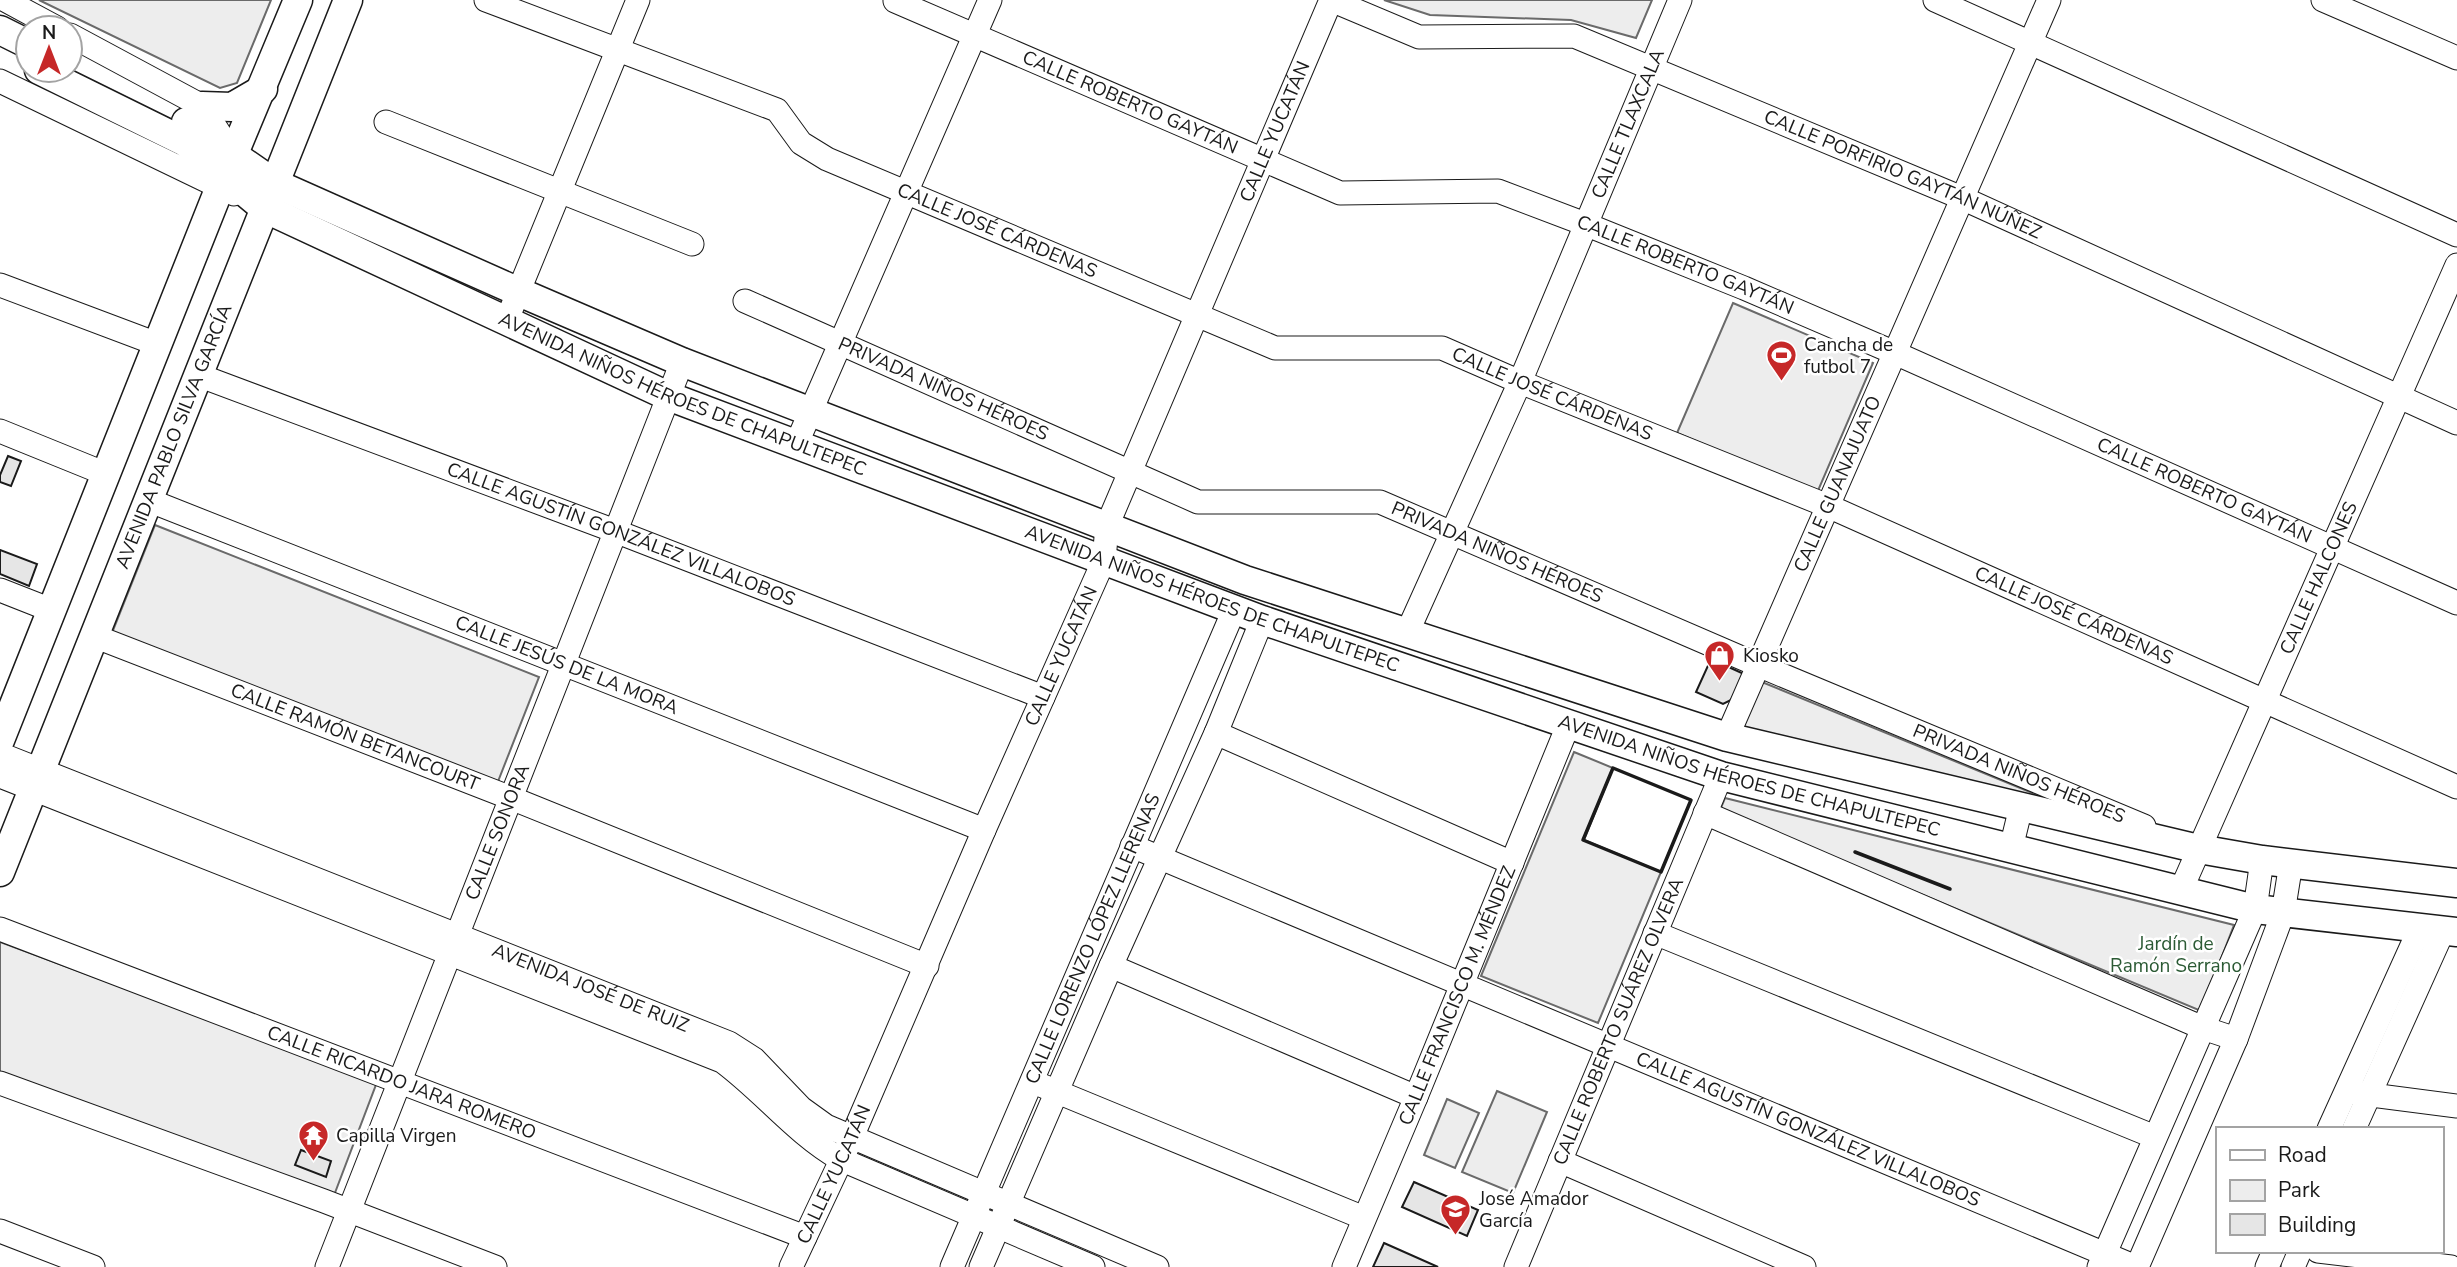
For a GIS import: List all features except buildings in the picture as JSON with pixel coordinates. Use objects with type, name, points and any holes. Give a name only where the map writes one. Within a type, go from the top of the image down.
[{"type":"main road","points":[[0,740],[226,172],[298,0]]},
{"type":"main road","name":"AVENIDA PABLO SILVA GARCÍA","points":[[0,872],[348,0]]},
{"type":"main road","name":"AVENIDA NIÑOS HÉROES DE CHAPULTEPEC","points":[[84,72],[192,125],[226,172]]},
{"type":"main road","name":"AVENIDA NIÑOS HÉROES DE CHAPULTEPEC","points":[[66,84],[184,142],[226,172],[506,323],[668,396],[1262,620],[1721,776],[2255,909],[2440,930]]},
{"type":"main road","points":[[202,106],[232,107],[263,89]]},
{"type":"main road","name":"AVENIDA NIÑOS HÉROES DE CHAPULTEPEC","points":[[269,195],[519,292],[682,362],[1245,580],[1727,737],[2199,849],[2263,860],[2457,883]]},
{"type":"street","points":[[5,0],[31,14]]},
{"type":"street","name":"CALLE JOSÉ CÁRDENAS","points":[[486,0],[778,110],[801,143],[827,159],[1275,348],[1442,348],[1828,506],[2457,787]]},
{"type":"street","points":[[506,323],[638,0]]},
{"type":"street","points":[[796,445],[990,0]]},
{"type":"street","name":"CALLE PORFIRIO GAYTÁN NÚÑEZ","points":[[1331,0],[1419,37],[1574,36],[1962,198],[2457,423]]},
{"type":"street","name":"CALLE YUCATÁN","points":[[791,1267],[852,1137],[1104,560],[1107,526],[1331,0]]},
{"type":"street","name":"CALLE TLAXCALA","points":[[1407,633],[1520,382],[1680,0]]},
{"type":"street","points":[[1935,0],[2457,235]]},
{"type":"street","name":"CALLE GUANAJUATO","points":[[1727,737],[2049,0]]},
{"type":"street","points":[[2323,0],[2457,58]]},
{"type":"street","name":"CALLE ROBERTO GAYTÁN","points":[[895,1],[1340,193],[1498,191],[1585,224],[1895,353],[2457,603]]},
{"type":"street","points":[[84,43],[202,106],[226,172]]},
{"type":"street","points":[[0,81],[226,172]]},
{"type":"street","points":[[386,122],[692,244]]},
{"type":"street","name":"CALLE HALCONES","points":[[2181,890],[2457,265]]},
{"type":"street","points":[[0,285],[157,344]]},
{"type":"street","name":"PRIVADA NIÑOS HÉROES","points":[[745,302],[1198,502],[1380,502],[1758,665],[2199,849]]},
{"type":"street","name":"CALLE SONORA","points":[[327,1267],[682,362]]},
{"type":"street","name":"CALLE AGUSTÍN GONZÁLEZ VILLALOBOS","points":[[198,375],[615,531],[1044,697]]},
{"type":"street","points":[[0,431],[106,474]]},
{"type":"street","name":"CALLE JESÚS DE LA MORA","points":[[148,500],[984,830]]},
{"type":"street","points":[[0,590],[51,610]]},
{"type":"street","name":"CALLE LORENZO LÓPEZ LLERENAS","points":[[952,1267],[1234,610]]},
{"type":"street","name":"CALLE LORENZO LÓPEZ LLERENAS","points":[[981,1267],[1111,966],[1216,733],[1262,620]]},
{"type":"street","name":"CALLE RAMÓN BETANCOURT","points":[[94,636],[511,798],[928,965]]},
{"type":"street","name":"CALLE FRANCISCO M. MÉNDEZ","points":[[1343,1267],[1416,1097],[1569,723]]},
{"type":"street","points":[[1216,733],[1513,863]]},
{"type":"street","name":"AVENIDA JOSÉ DE RUIZ","points":[[0,754],[37,780],[454,944],[729,1043],[754,1059],[802,1108],[826,1126],[1157,1267]]},
{"type":"street","name":"AVENIDA JOSÉ DE RUIZ","points":[[0,776],[37,780]]},
{"type":"street","name":"CALLE ROBERTO SUÁREZ OLVERA","points":[[1516,1267],[1721,776]]},
{"type":"street","points":[[2011,848],[2021,807]]},
{"type":"street","points":[[1705,813],[2203,1028],[2236,1039]]},
{"type":"street","name":"CALLE AGUSTÍN GONZÁLEZ VILLALOBOS","points":[[1132,846],[1608,1046],[2102,1261],[2136,1267]]},
{"type":"street","points":[[2102,1261],[2255,909],[2263,860]]},
{"type":"street","points":[[2136,1267],[2236,1039],[2283,913],[2291,863]]},
{"type":"street","name":"CALLE RICARDO JARA ROMERO","points":[[0,929],[805,1237]]},
{"type":"street","points":[[2330,1127],[2346,1091],[2440,930]]},
{"type":"street","points":[[2355,1127],[2440,930]]},
{"type":"street","points":[[1655,933],[2155,1137]]},
{"type":"street","name":"AVENIDA JOSÉ DE RUIZ","points":[[454,944],[722,1060],[818,1146],[840,1159],[1093,1267]]},
{"type":"street","points":[[1111,966],[1416,1097]]},
{"type":"street","points":[[1031,1081],[1364,1218]]},
{"type":"street","points":[[0,1083],[495,1267]]},
{"type":"street","points":[[2346,1091],[2457,1106]]},
{"type":"street","points":[[1560,1161],[1804,1267]]},
{"type":"street","points":[[0,1231],[93,1267]]},
{"type":"street","points":[[2335,1253],[2451,1267]]},
{"type":"green space","points":[[39,0],[271,0],[237,83],[220,88],[84,22],[84,14],[68,14]]},
{"type":"green space","points":[[1384,0],[1652,0],[1636,38],[1571,20],[1430,15]]},
{"type":"green space","name":"Cancha de futbol 7","points":[[1733,303],[1873,363],[1817,493],[1677,433]]},
{"type":"green space","points":[[155,525],[539,677],[497,784],[112,633]]},
{"type":"green space","points":[[1757,680],[2069,808],[1736,728]]},
{"type":"green space","points":[[1574,752],[1613,768],[1584,840],[1661,872],[1598,1023],[1481,976]]},
{"type":"green space","name":"Jardín de Ramón Serrano","points":[[1725,798],[2234,925],[2201,1011],[1720,810]]},
{"type":"green space","points":[[0,942],[377,1082],[333,1198],[0,1075]]},
{"type":"green space","points":[[1497,1091],[1547,1112],[1513,1193],[1462,1172]]},
{"type":"green space","points":[[1447,1099],[1479,1113],[1455,1168],[1424,1155]]},
{"type":"wall","points":[[1613,768],[1691,800],[1661,872],[1583,840],[1613,768]]},
{"type":"wall","points":[[1855,852],[1950,889]]},
{"type":"place","name":"Cancha de futbol 7","points":[[1781,383]]},
{"type":"place","name":"Kiosko","points":[[1720,683]]},
{"type":"place","name":"Capilla Virgen","points":[[313,1163]]},
{"type":"place","name":"José Amador García","points":[[1456,1237]]}]
